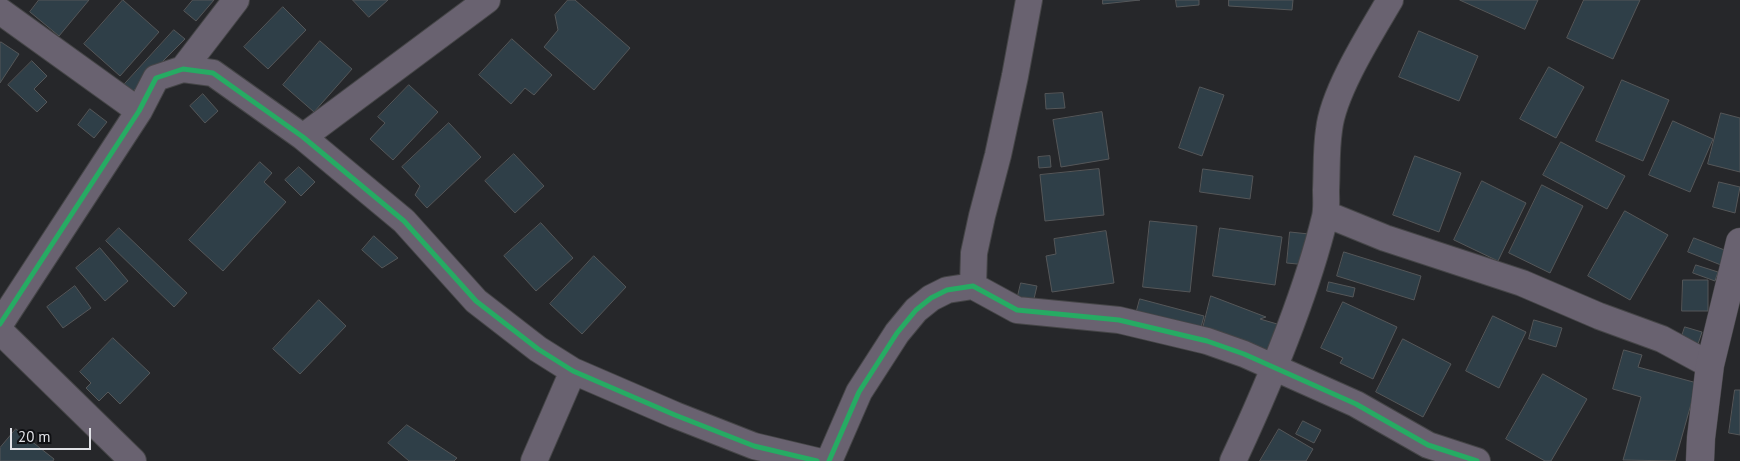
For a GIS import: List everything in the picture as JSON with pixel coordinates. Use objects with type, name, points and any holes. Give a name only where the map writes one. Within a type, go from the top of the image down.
[{"type":"street","points":[[184,69],[236,0]]},
{"type":"street","points":[[303,137],[487,0]]},
{"type":"street","points":[[973,286],[974,253],[1004,129],[1029,0]]},
{"type":"street","points":[[1233,461],[1273,367],[1308,276],[1326,214],[1329,128],[1337,101],[1354,63],[1390,0]]},
{"type":"street","points":[[0,11],[139,111]]},
{"type":"street","points":[[0,324],[139,111],[156,78],[184,69],[213,73],[303,137],[404,221],[476,301],[538,349],[572,371],[754,446],[817,461]]},
{"type":"street","points":[[1326,214],[1385,238],[1522,283],[1599,316],[1662,339],[1710,365]]},
{"type":"street","points":[[1700,461],[1710,365],[1740,242]]},
{"type":"street","points":[[829,461],[859,392],[897,333],[916,310],[931,298],[947,290],[973,286],[1017,310],[1119,320],[1207,341],[1244,354],[1356,404],[1428,445],[1477,461]]},
{"type":"street","points":[[0,331],[133,461]]},
{"type":"street","points":[[534,461],[572,371]]},
{"type":"building","points":[[39,0],[89,0],[59,36],[30,12]]},
{"type":"building","points":[[123,0],[159,32],[120,76],[84,44]]},
{"type":"building","points":[[193,0],[214,0],[196,21],[184,11]]},
{"type":"building","points":[[353,0],[388,0],[369,17]]},
{"type":"building","points":[[568,0],[575,0],[630,48],[594,90],[544,47],[558,30],[555,15]]},
{"type":"building","points":[[1103,0],[1140,0],[1103,4]]},
{"type":"building","points":[[1176,0],[1199,0],[1199,5],[1177,7]]},
{"type":"building","points":[[1229,0],[1293,0],[1292,10],[1229,6]]},
{"type":"building","points":[[1460,0],[1538,0],[1525,29]]},
{"type":"building","points":[[1584,0],[1640,0],[1613,59],[1567,38]]},
{"type":"building","points":[[283,7],[306,30],[268,69],[244,47]]},
{"type":"building","points":[[174,30],[185,39],[132,92],[122,87]]},
{"type":"building","points":[[1419,31],[1478,56],[1459,101],[1399,77]]},
{"type":"building","points":[[512,39],[552,75],[534,95],[525,88],[511,104],[479,75]]},
{"type":"building","points":[[320,41],[352,69],[314,112],[283,85]]},
{"type":"building","points":[[1,42],[19,54],[0,83],[0,44]]},
{"type":"building","points":[[32,61],[47,76],[34,89],[47,102],[37,112],[8,85]]},
{"type":"building","points":[[1549,67],[1584,87],[1556,138],[1520,119]]},
{"type":"building","points":[[1622,80],[1669,100],[1643,161],[1596,141]]},
{"type":"building","points":[[409,85],[438,112],[393,160],[370,139],[385,123],[378,117]]},
{"type":"building","points":[[1200,87],[1224,95],[1202,156],[1179,148]]},
{"type":"building","points":[[1063,93],[1065,108],[1046,109],[1045,94]]},
{"type":"building","points":[[203,94],[218,111],[205,123],[190,106]]},
{"type":"building","points":[[90,109],[107,122],[94,138],[78,125]]},
{"type":"building","points":[[1102,112],[1109,159],[1061,167],[1053,120]]},
{"type":"building","points":[[1721,113],[1740,118],[1740,172],[1708,164]]},
{"type":"building","points":[[1673,121],[1713,139],[1690,192],[1649,175]]},
{"type":"building","points":[[449,123],[481,157],[427,208],[415,195],[420,186],[402,167]]},
{"type":"building","points":[[1561,142],[1625,176],[1607,209],[1543,175]]},
{"type":"building","points":[[514,154],[544,186],[515,213],[485,181]]},
{"type":"building","points":[[1050,156],[1051,167],[1039,168],[1038,157]]},
{"type":"building","points":[[1415,156],[1461,173],[1439,232],[1393,215]]},
{"type":"building","points":[[260,162],[272,173],[264,182],[286,202],[223,271],[189,240]]},
{"type":"building","points":[[299,167],[315,182],[301,196],[285,180]]},
{"type":"building","points":[[1099,169],[1104,215],[1045,221],[1040,175]]},
{"type":"building","points":[[1203,169],[1253,176],[1250,199],[1200,192]]},
{"type":"building","points":[[1482,181],[1526,203],[1498,261],[1454,240]]},
{"type":"building","points":[[1719,182],[1740,187],[1735,213],[1713,207]]},
{"type":"building","points":[[1542,185],[1583,206],[1550,273],[1509,253]]},
{"type":"building","points":[[1625,211],[1668,235],[1630,300],[1588,276]]},
{"type":"building","points":[[1150,221],[1197,226],[1190,292],[1143,287]]},
{"type":"building","points":[[541,223],[573,258],[536,291],[504,256]]},
{"type":"building","points":[[119,228],[187,293],[174,307],[106,241]]},
{"type":"building","points":[[1220,228],[1282,237],[1275,285],[1213,276]]},
{"type":"building","points":[[1106,231],[1114,283],[1052,292],[1046,256],[1056,254],[1054,239]]},
{"type":"building","points":[[1290,232],[1309,234],[1307,265],[1287,263]]},
{"type":"building","points":[[374,236],[398,258],[382,268],[362,250]]},
{"type":"building","points":[[1694,238],[1727,251],[1721,265],[1688,252]]},
{"type":"building","points":[[100,248],[128,281],[105,301],[76,268]]},
{"type":"building","points":[[1344,252],[1421,276],[1414,300],[1337,276]]},
{"type":"building","points":[[594,256],[626,287],[582,334],[550,304]]},
{"type":"building","points":[[1696,265],[1718,272],[1715,281],[1693,273]]},
{"type":"building","points":[[1683,280],[1708,280],[1708,311],[1682,311]]},
{"type":"building","points":[[1329,282],[1355,288],[1353,297],[1327,291]]},
{"type":"building","points":[[1021,283],[1037,286],[1033,303],[1017,300]]},
{"type":"building","points":[[75,286],[91,308],[63,328],[47,307]]},
{"type":"building","points":[[1211,296],[1266,317],[1260,319],[1284,326],[1276,355],[1201,336]]},
{"type":"building","points":[[1140,299],[1204,316],[1199,335],[1135,318]]},
{"type":"building","points":[[319,300],[346,326],[300,374],[273,349]]},
{"type":"building","points":[[1343,302],[1397,327],[1373,379],[1340,363],[1343,358],[1321,348]]},
{"type":"building","points":[[1493,316],[1526,332],[1499,388],[1466,371]]},
{"type":"building","points":[[1534,320],[1562,328],[1556,347],[1529,339]]},
{"type":"building","points":[[1685,327],[1702,332],[1698,344],[1681,339]]},
{"type":"building","points":[[113,338],[150,373],[120,404],[108,392],[99,401],[86,388],[91,383],[80,372]]},
{"type":"building","points":[[1403,339],[1451,364],[1423,417],[1376,392]]},
{"type":"building","points":[[1624,350],[1642,355],[1638,367],[1697,383],[1675,461],[1623,460],[1641,397],[1613,389]]},
{"type":"building","points":[[1543,374],[1587,399],[1551,461],[1545,461],[1506,439]]},
{"type":"building","points":[[1735,390],[1740,390],[1740,435],[1729,433]]},
{"type":"building","points":[[1303,421],[1321,430],[1314,443],[1296,434]]},
{"type":"building","points":[[407,425],[457,458],[454,461],[409,461],[388,443]]},
{"type":"building","points":[[16,429],[54,459],[53,461],[0,461],[0,448]]},
{"type":"building","points":[[1279,429],[1313,449],[1306,461],[1260,461]]},
{"type":"cycle path","points":[[0,324],[139,111],[156,78],[183,69],[213,73],[303,137],[404,221],[476,301],[538,349],[573,371],[675,415],[754,446],[817,461]]},
{"type":"cycle path","points":[[829,461],[859,392],[897,333],[916,310],[931,298],[947,290],[973,286],[1017,310],[1119,320],[1207,341],[1244,354],[1356,404],[1428,445],[1477,461]]}]
